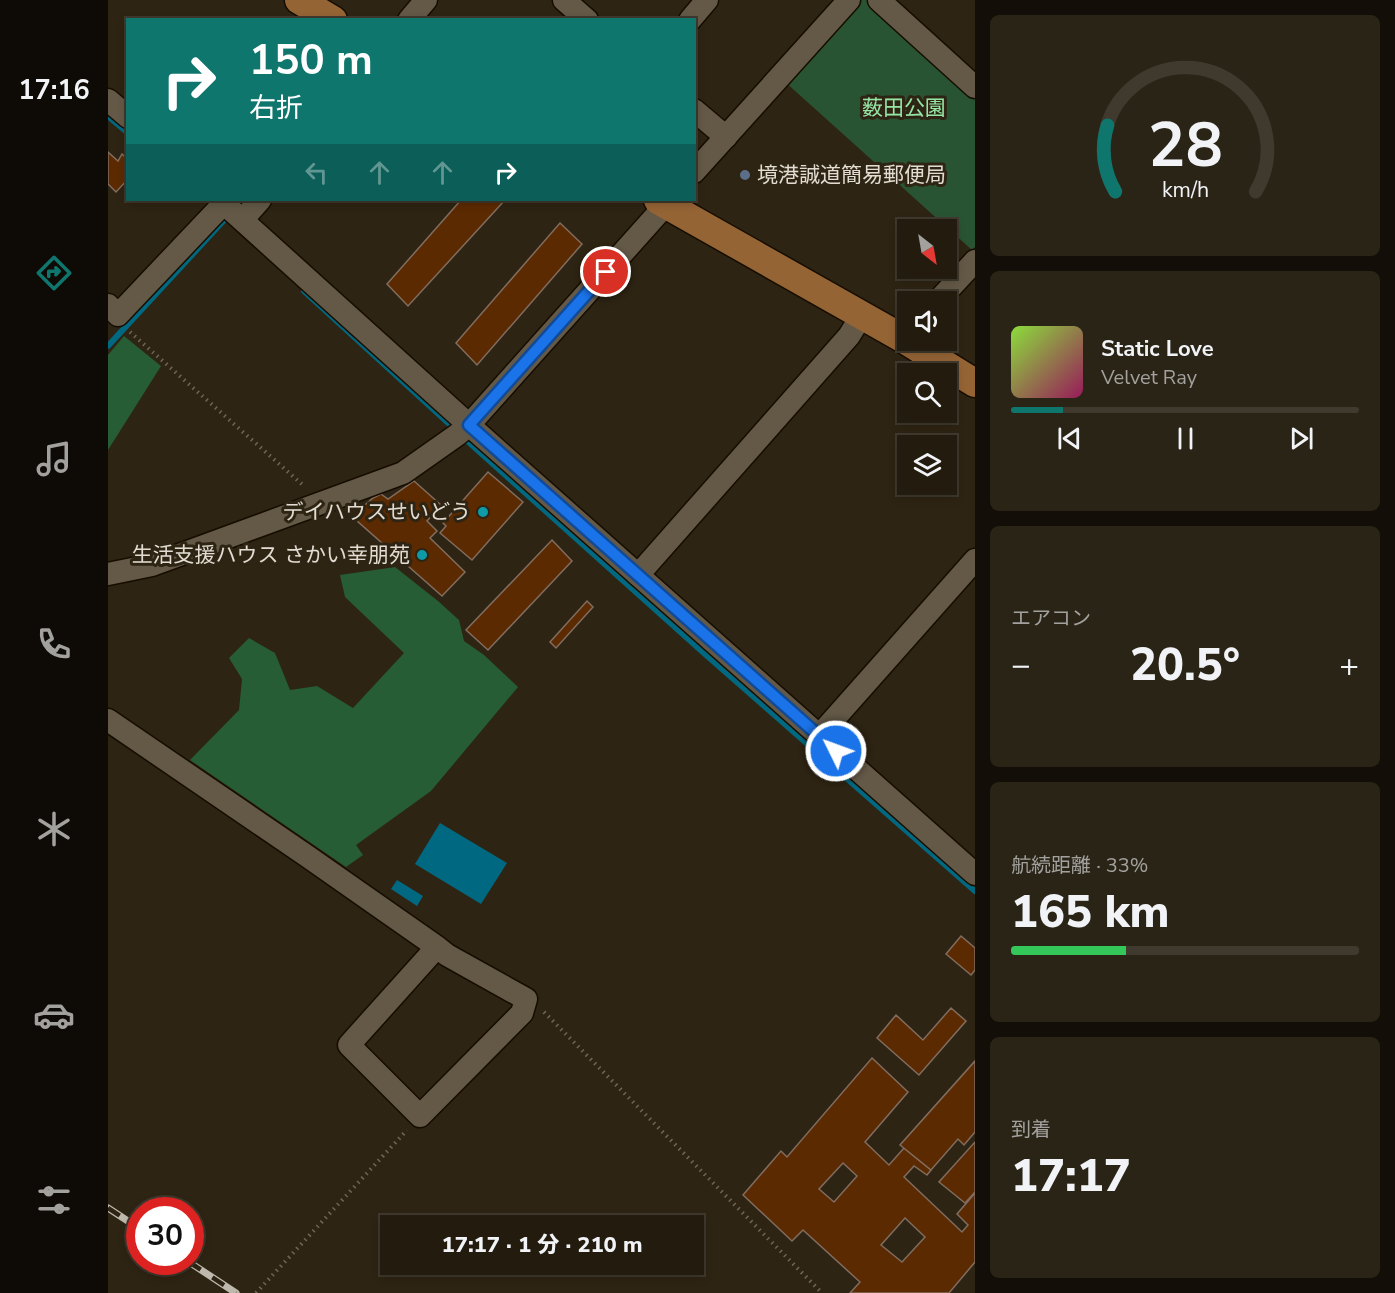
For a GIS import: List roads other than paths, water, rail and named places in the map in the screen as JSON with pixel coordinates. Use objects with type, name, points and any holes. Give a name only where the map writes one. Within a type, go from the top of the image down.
[{"type":"main road","points":[[299,0],[330,18]]},
{"type":"main road","points":[[665,201],[862,315],[897,331]]},
{"type":"main road","points":[[928,351],[975,383]]},
{"type":"street","points":[[411,18],[426,0]]},
{"type":"street","points":[[565,0],[585,18]]},
{"type":"street","points":[[692,18],[707,0]]},
{"type":"street","points":[[696,170],[849,0]]},
{"type":"street","points":[[879,0],[971,74]]},
{"type":"street","points":[[108,100],[126,115]]},
{"type":"street","points":[[696,112],[726,137]]},
{"type":"street","points":[[108,306],[118,315],[224,201],[464,429],[638,575],[975,874]]},
{"type":"street","points":[[243,219],[259,201]]},
{"type":"street","points":[[108,574],[152,565],[403,473],[464,429],[665,201]]},
{"type":"street","points":[[947,291],[975,261]]},
{"type":"street","points":[[638,575],[849,336],[862,315]]},
{"type":"street","points":[[819,736],[975,560]]},
{"type":"street","points":[[108,720],[298,849],[437,947],[447,955],[526,999],[522,1012],[420,1116],[349,1045],[437,947]]},
{"type":"water","points":[[440,823],[507,863],[481,904],[415,864]]},
{"type":"water","points":[[397,880],[423,896],[417,906],[391,889]]},
{"type":"waterway","points":[[108,116],[126,131]]},
{"type":"waterway","points":[[108,346],[225,219]]},
{"type":"waterway","points":[[304,291],[456,430]]},
{"type":"waterway","points":[[463,437],[705,654],[975,891]]},
{"type":"railway","points":[[108,1208],[126,1220]]},
{"type":"railway","points":[[204,1272],[236,1293]]},
{"type":"place","name":"境港誠道簡易郵便局","points":[[745,175]]},
{"type":"place","name":"デイハウスせいどう","points":[[483,512]]},
{"type":"place","name":"生活支援ハウス さかい幸朋苑","points":[[422,555]]},
{"type":"park label","name":"薮田公園","points":[[904,108]]}]
